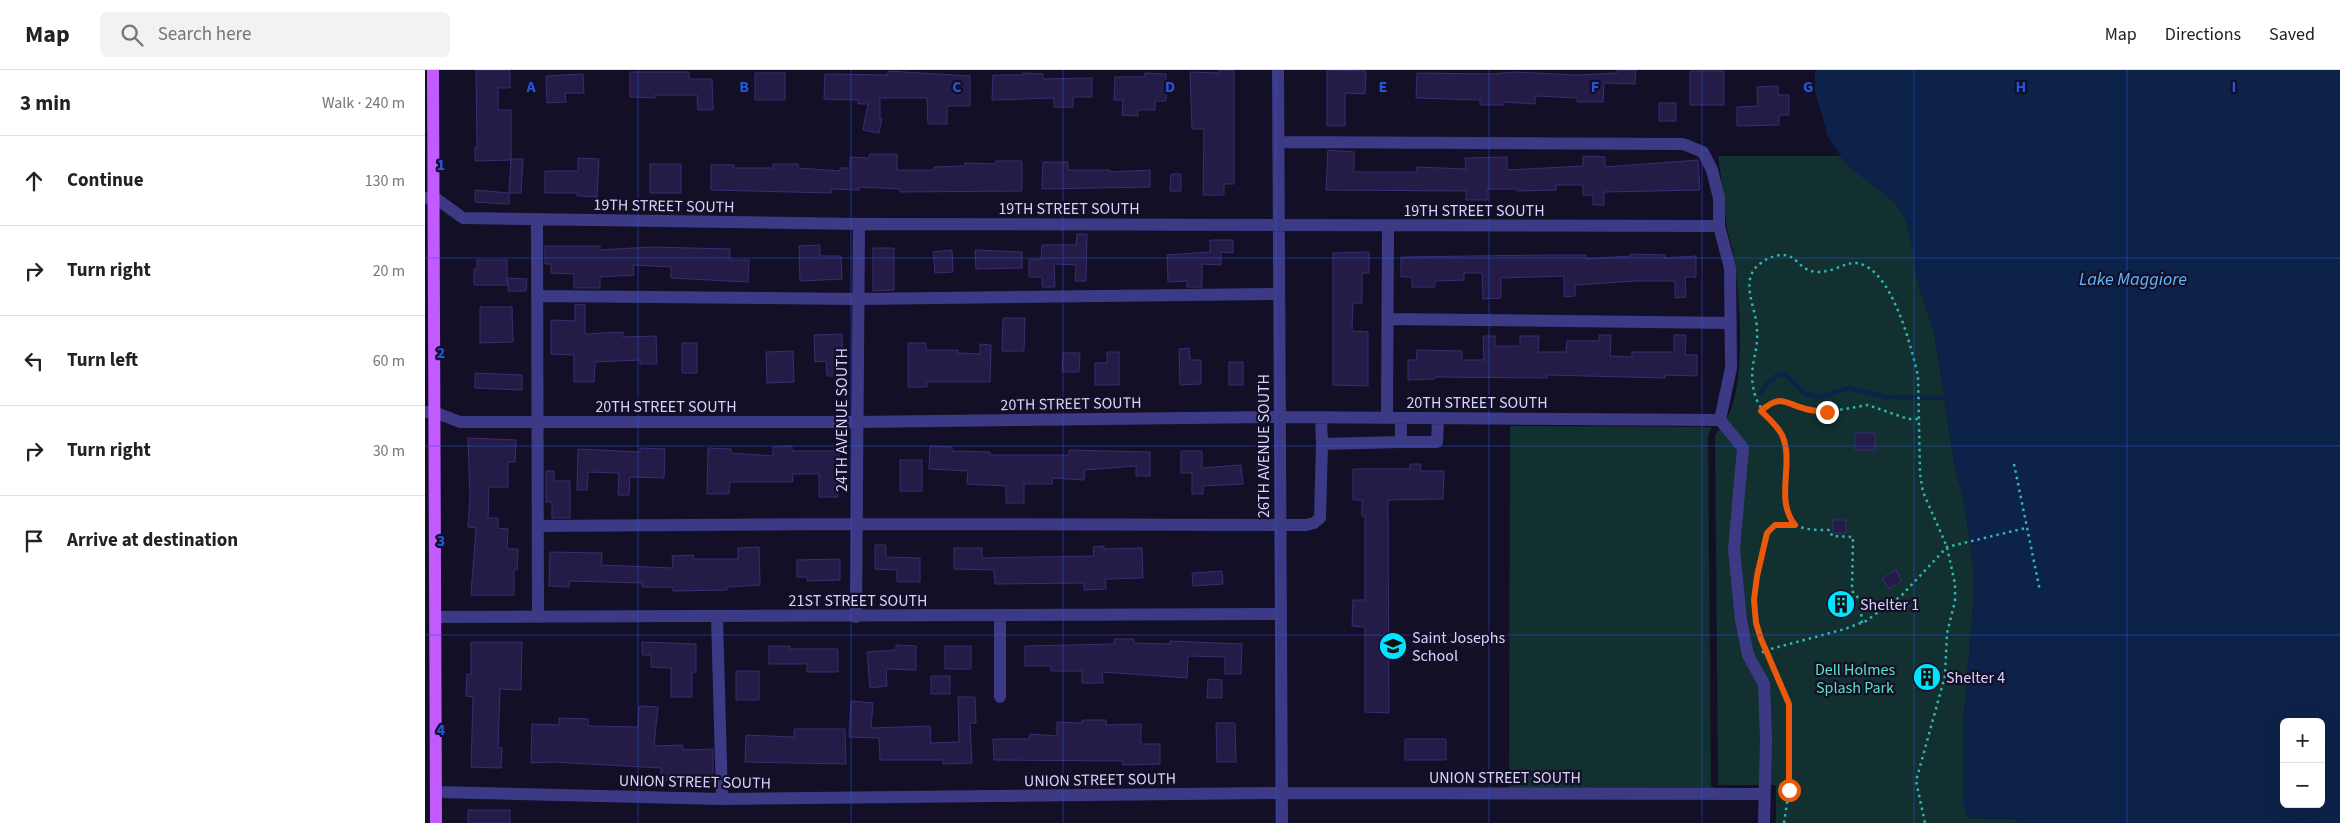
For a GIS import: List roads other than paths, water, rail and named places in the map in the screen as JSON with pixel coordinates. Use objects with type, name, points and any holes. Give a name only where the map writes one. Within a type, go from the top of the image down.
[{"type":"main road","points":[[433,70],[429,198],[429,314],[430,570],[435,617],[430,728],[436,792],[436,823]]},
{"type":"street","name":"26TH AVENUE SOUTH","points":[[1278,70],[1282,823]]},
{"type":"street","points":[[1278,142],[1683,144],[1703,152],[1712,170],[1719,198],[1719,226],[1730,268],[1731,368],[1720,420],[1743,448],[1734,549],[1741,620],[1748,655],[1764,684],[1766,739],[1764,823]]},
{"type":"street","name":"19TH STREET SOUTH","points":[[429,198],[463,218],[859,224],[1719,226]]},
{"type":"street","points":[[537,219],[538,617]]},
{"type":"street","name":"24TH AVENUE SOUTH","points":[[856,617],[859,224]]},
{"type":"street","points":[[1387,418],[1389,226]]},
{"type":"street","points":[[537,296],[858,299],[1279,294]]},
{"type":"street","points":[[1387,319],[1731,323]]},
{"type":"street","name":"20TH STREET SOUTH","points":[[430,412],[460,422],[857,422],[1279,417],[1720,420]]},
{"type":"street","points":[[537,526],[857,524],[1306,525],[1315,523],[1320,518],[1321,418]]},
{"type":"street","points":[[1401,418],[1401,442]]},
{"type":"street","points":[[1322,444],[1437,442],[1438,418]]},
{"type":"street","name":"21ST STREET SOUTH","points":[[435,617],[1280,614]]},
{"type":"street","points":[[1000,616],[1000,698]]},
{"type":"street","points":[[717,617],[722,799]]},
{"type":"street","name":"UNION STREET SOUTH","points":[[436,792],[722,799],[1281,793],[1764,794]]},
{"type":"water","name":"Lake Maggiore","points":[[1815,70],[2340,70],[2340,823],[2020,823],[2014,819],[1968,818],[1963,803],[1963,724],[1974,597],[1973,565],[1964,501],[1955,468],[1935,337],[1916,276],[1913,250],[1906,220],[1896,203],[1846,164],[1828,137],[1815,91]]},
{"type":"waterway","points":[[1760,393],[1774,378],[1785,374],[1805,394],[1820,397],[1849,388],[1886,397],[1944,398]]},
{"type":"place","name":"Shelter 1","points":[[1841,604]]},
{"type":"place","name":"Saint Josephs School","points":[[1393,646]]},
{"type":"place","name":"Shelter 4","points":[[1927,677]]},
{"type":"park label","name":"Dell Holmes Splash Park","points":[[1855,678]]}]
